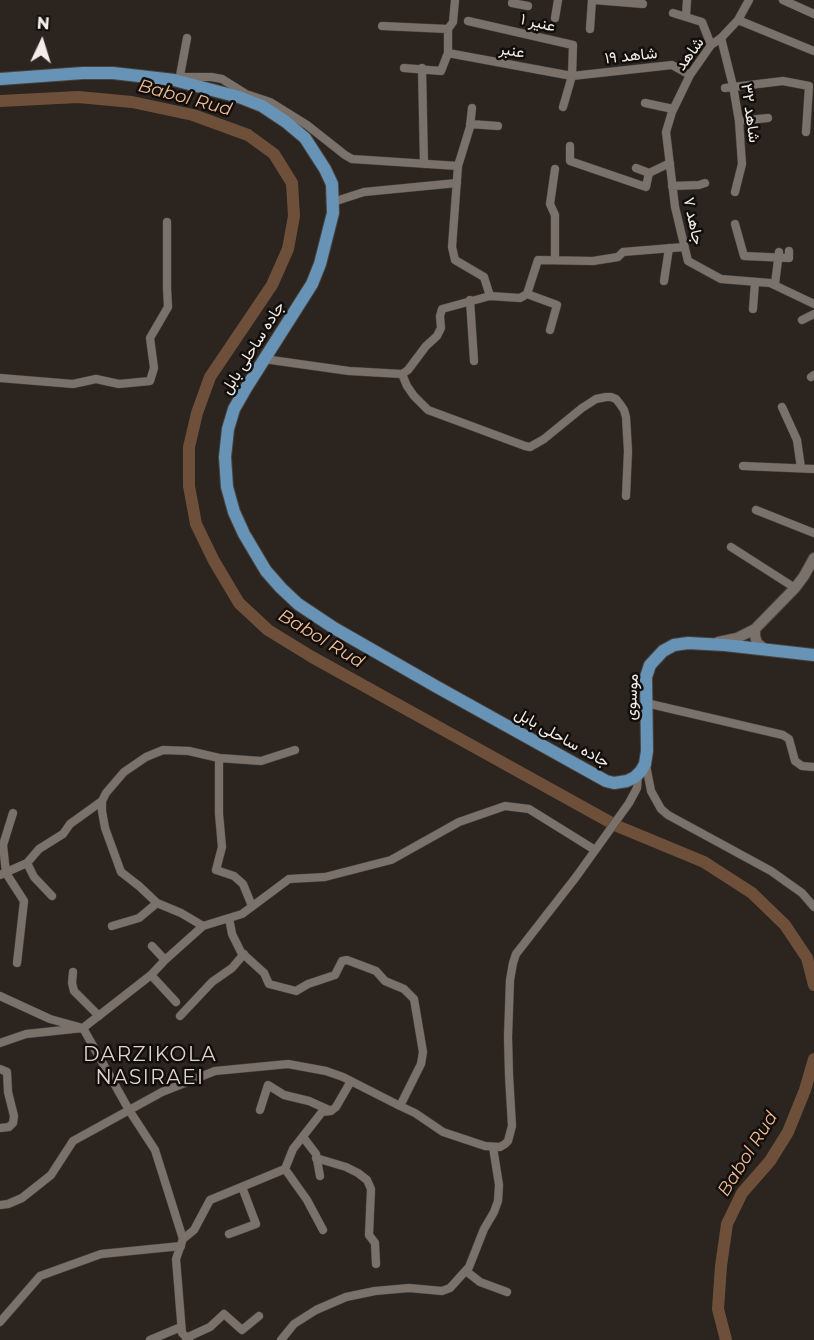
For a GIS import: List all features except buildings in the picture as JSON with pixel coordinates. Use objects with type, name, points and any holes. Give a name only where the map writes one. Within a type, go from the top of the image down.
[{"type":"main road","name":"جاده ساحلی بابل","points":[[0,79],[83,73],[113,73],[179,79],[262,106],[305,138],[332,184],[333,213],[320,264],[312,284],[234,409],[228,429],[225,457],[227,487],[234,512],[244,534],[266,571],[281,588],[298,604],[334,628],[606,781],[623,783],[631,780],[642,769]]},
{"type":"main road","points":[[705,644],[738,638],[755,629],[795,588],[814,558]]},
{"type":"main road","points":[[755,629],[757,643],[766,650]]},
{"type":"main road","name":"موسوی","points":[[642,769],[647,751],[646,677],[650,665],[668,648],[680,644],[705,644],[814,655]]},
{"type":"street","points":[[404,68],[441,71],[448,53],[448,30],[453,22],[455,0]]},
{"type":"street","points":[[555,18],[558,0]]},
{"type":"street","points":[[590,29],[593,0],[643,4]]},
{"type":"street","points":[[686,16],[687,0]]},
{"type":"street","name":"شاهد","points":[[666,132],[673,110],[690,75],[711,45],[738,20],[749,0]]},
{"type":"street","points":[[783,0],[814,14]]},
{"type":"street","points":[[517,2],[528,6]]},
{"type":"street","points":[[673,13],[702,22],[711,45]]},
{"type":"street","points":[[738,20],[814,51]]},
{"type":"street","name":"عنیر ۱","points":[[468,21],[573,45],[572,76]]},
{"type":"street","points":[[382,26],[448,30]]},
{"type":"street","points":[[187,38],[179,79],[211,77],[222,79],[246,94],[270,102],[307,125],[352,159],[458,166]]},
{"type":"street","name":"شاهد ۳۲","points":[[721,38],[729,87],[738,121],[742,164],[735,192]]},
{"type":"street","name":"عنبر","points":[[448,53],[572,76]]},
{"type":"street","name":"شاهد ۱۹","points":[[572,76],[672,65],[690,75]]},
{"type":"street","points":[[422,68],[424,164]]},
{"type":"street","points":[[563,107],[572,76]]},
{"type":"street","points":[[729,87],[783,81],[809,86],[806,132]]},
{"type":"street","points":[[645,103],[673,110]]},
{"type":"street","points":[[472,108],[470,124],[458,166],[452,247],[455,260],[484,277],[490,296]]},
{"type":"street","points":[[738,121],[768,118]]},
{"type":"street","points":[[470,124],[498,126]]},
{"type":"street","name":"جاهد ۷","points":[[666,132],[675,207],[688,261],[721,279],[775,284],[814,304]]},
{"type":"street","points":[[570,146],[570,161],[646,187],[649,173]]},
{"type":"street","points":[[636,168],[649,173],[670,163]]},
{"type":"street","points":[[555,169],[550,204],[555,215],[555,260]]},
{"type":"street","points":[[333,202],[364,192],[456,183]]},
{"type":"street","points":[[672,186],[705,183]]},
{"type":"street","points":[[0,378],[74,384],[96,379],[119,384],[150,381],[154,368],[150,338],[168,307],[167,222]]},
{"type":"street","points":[[735,224],[744,256],[779,255],[789,258],[789,251]]},
{"type":"street","points":[[264,359],[349,371],[402,374],[437,336],[441,328],[442,309],[490,296],[520,298],[527,294],[538,260],[593,261],[618,257],[623,252],[684,247]]},
{"type":"street","points":[[664,281],[669,248]]},
{"type":"street","points":[[775,284],[779,255]]},
{"type":"street","points":[[753,309],[755,282]]},
{"type":"street","points":[[527,294],[557,305],[550,330]]},
{"type":"street","points":[[470,300],[474,361]]},
{"type":"street","points":[[802,320],[814,314]]},
{"type":"street","points":[[402,374],[414,396],[428,410],[530,447],[596,399],[606,397],[616,399],[624,410],[628,434],[626,496]]},
{"type":"street","points":[[782,407],[797,440],[801,468]]},
{"type":"street","points":[[743,466],[814,469]]},
{"type":"street","points":[[756,510],[814,532]]},
{"type":"street","points":[[731,547],[795,588]]},
{"type":"street","points":[[646,703],[783,735],[789,739],[795,761],[802,765],[814,766]]},
{"type":"street","points":[[203,926],[157,903],[121,872],[105,828],[102,801],[106,793],[124,772],[146,757],[163,750],[189,751],[219,758],[261,760],[295,750]]},
{"type":"street","points":[[219,758],[219,814],[222,847],[216,870],[234,876],[243,884],[252,906]]},
{"type":"street","points":[[0,1205],[22,1198],[51,1175],[73,1141],[162,1092],[214,1071],[288,1064],[326,1071],[415,1113],[443,1132],[476,1143],[500,1147],[508,1141],[512,1126],[508,1037],[510,980],[516,954],[576,877],[628,803],[637,788],[642,769]]},
{"type":"street","points":[[642,769],[651,791],[668,815],[771,871],[801,893],[814,907]]},
{"type":"street","points":[[3,874],[27,863],[39,849],[63,834],[70,824],[102,801]]},
{"type":"street","points":[[0,1043],[26,1034],[83,1028],[151,975],[203,926],[242,914],[289,879],[325,877],[391,860],[459,822],[505,806],[529,809],[594,850]]},
{"type":"street","points":[[13,813],[3,845],[3,874],[24,902],[18,963]]},
{"type":"street","points":[[27,863],[34,878],[52,896]]},
{"type":"street","points":[[112,926],[139,918],[157,903]]},
{"type":"street","points":[[229,918],[232,934],[241,952],[264,973],[269,984],[296,991],[308,984],[336,975],[342,961],[347,960],[376,971],[385,981],[404,988],[414,999],[423,1052],[422,1064],[400,1106]]},
{"type":"street","points":[[152,946],[165,960]]},
{"type":"street","points":[[180,1016],[212,982],[232,968],[244,954]]},
{"type":"street","points":[[73,972],[74,992],[99,1016]]},
{"type":"street","points":[[151,975],[176,1002]]},
{"type":"street","points":[[0,996],[50,1019],[83,1028],[129,1110],[155,1150],[182,1243]]},
{"type":"street","points":[[0,1069],[7,1072],[4,1093],[14,1116],[13,1124],[0,1128]]},
{"type":"street","points":[[259,1316],[242,1330],[224,1314],[210,1327],[188,1339],[182,1333],[181,1327],[176,1259],[182,1243],[194,1230],[210,1200],[285,1169],[293,1149],[322,1112],[331,1111],[336,1107],[351,1081]]},
{"type":"street","points":[[260,1110],[268,1085],[284,1095],[309,1101],[331,1111]]},
{"type":"street","points":[[303,1137],[316,1154],[320,1176]]},
{"type":"street","points":[[281,1340],[294,1324],[316,1310],[346,1297],[375,1290],[409,1288],[442,1291],[450,1288],[466,1271],[498,1201],[499,1185],[493,1147]]},
{"type":"street","points":[[316,1158],[346,1167],[367,1180],[371,1188],[369,1235],[375,1243],[376,1264]]},
{"type":"street","points":[[285,1169],[307,1200],[323,1230]]},
{"type":"street","points":[[229,1234],[256,1224],[242,1187]]},
{"type":"street","points":[[0,1322],[40,1276],[101,1254],[182,1243]]},
{"type":"street","points":[[466,1271],[480,1282],[507,1292]]},
{"type":"street","points":[[150,1340],[181,1327]]},
{"type":"waterway","name":"Babol Rud","points":[[0,101],[78,97],[132,102],[193,115],[248,135],[274,154],[292,183],[294,216],[288,249],[272,285],[210,377],[197,413],[189,447],[189,486],[196,524],[214,561],[239,603],[268,630],[312,657],[617,826],[704,862],[752,893],[785,925],[807,958],[814,985]]},
{"type":"waterway","name":"Babol Rud","points":[[726,1340],[718,1309],[727,1224],[742,1193],[770,1161],[788,1132],[805,1090],[814,1059]]},
{"type":"district","name":"DARZIKOLA NASIRAEI","points":[[150,1066]]}]
